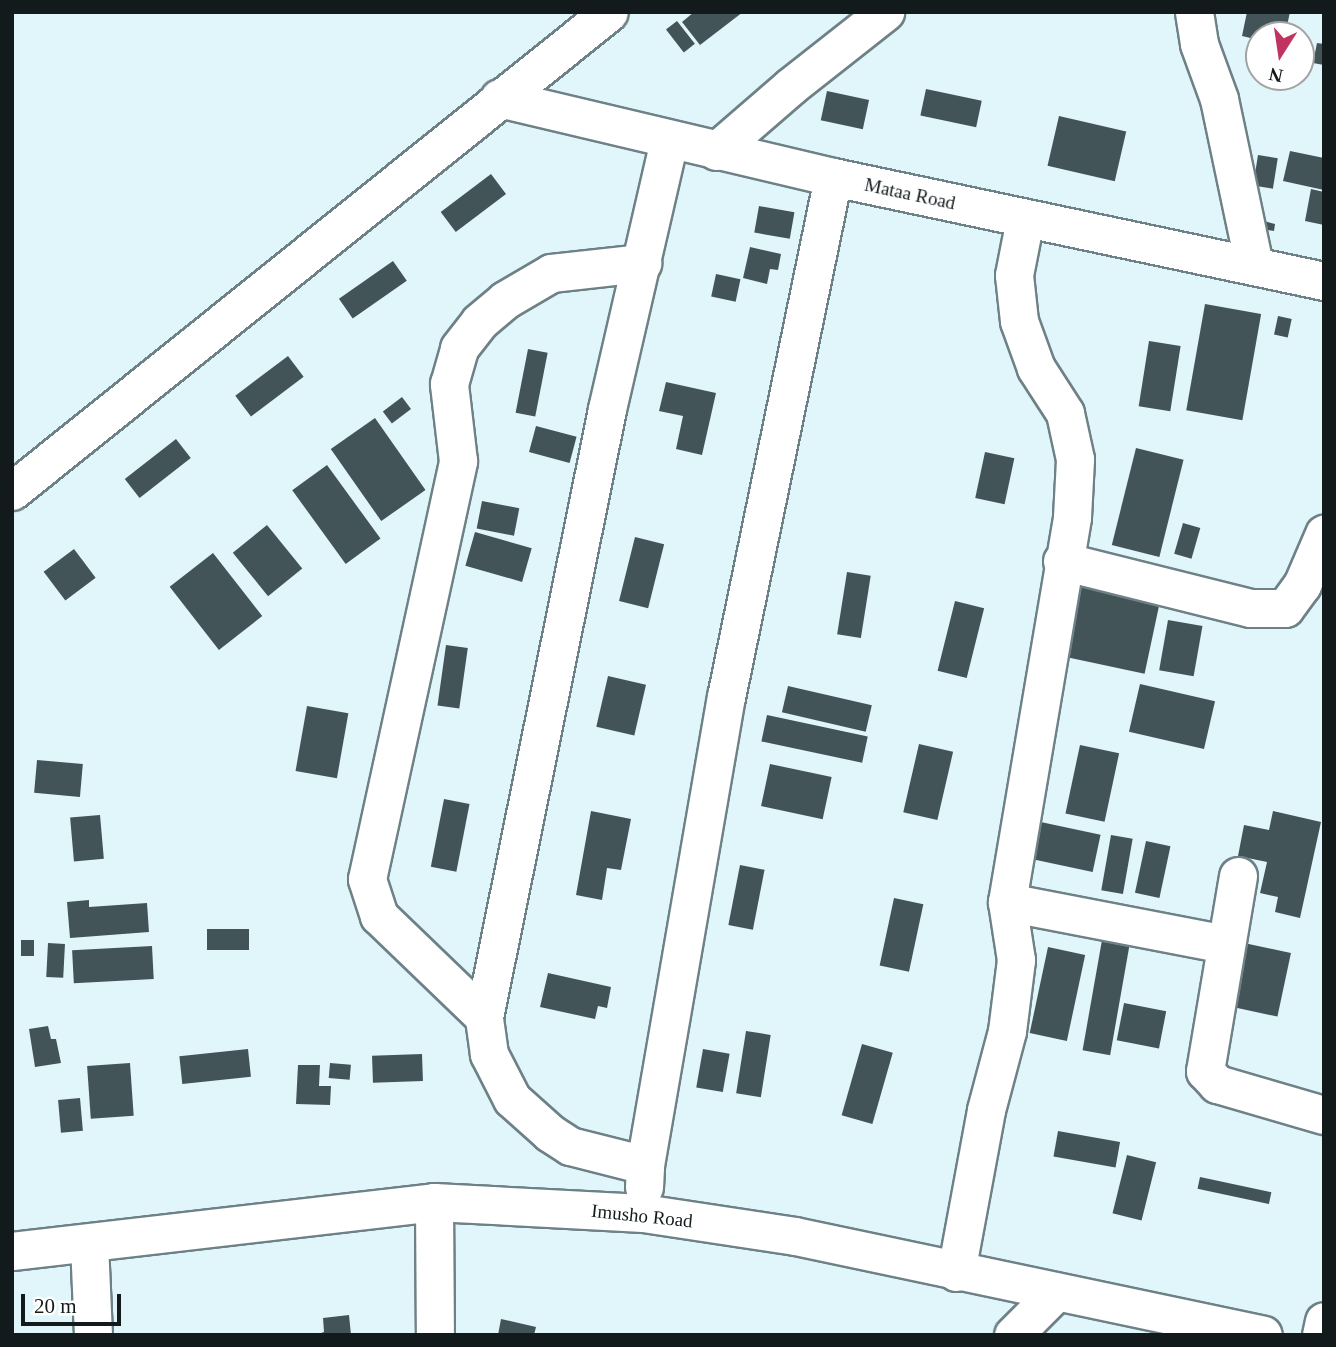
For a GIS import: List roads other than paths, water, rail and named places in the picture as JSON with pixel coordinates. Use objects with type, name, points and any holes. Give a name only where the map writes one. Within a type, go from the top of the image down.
[{"type":"street","points":[[12,491],[609,12]]},
{"type":"street","points":[[716,151],[791,86],[884,12]]},
{"type":"street","points":[[1194,12],[1199,44],[1219,99],[1254,265]]},
{"type":"street","name":"Mataa Road","points":[[499,98],[669,141],[1324,281]]},
{"type":"street","points":[[645,1165],[570,1146],[550,1133],[512,1099],[489,1054],[484,1017],[607,409],[669,141]]},
{"type":"street","points":[[643,1213],[645,1165],[726,697],[833,177]]},
{"type":"street","points":[[956,1272],[986,1110],[1007,1031],[1016,960],[1007,902],[1062,561],[1072,517],[1075,459],[1065,413],[1036,368],[1018,321],[1014,275],[1025,219]]},
{"type":"street","points":[[484,1017],[379,916],[367,879],[458,461],[449,384],[459,348],[479,322],[505,300],[551,272],[642,263]]},
{"type":"street","points":[[1062,561],[1250,608],[1284,608],[1303,584],[1324,534]]},
{"type":"street","points":[[1238,876],[1205,1071],[1217,1084],[1324,1115]]},
{"type":"street","points":[[1007,902],[1225,944]]},
{"type":"street","points":[[434,1202],[435,1335]]},
{"type":"street","name":"Imusho Road","points":[[12,1251],[434,1202],[643,1213],[795,1236],[1263,1335]]},
{"type":"street","points":[[89,1242],[93,1335]]},
{"type":"street","points":[[1013,1335],[1056,1292]]},
{"type":"street","points":[[1321,1335],[1324,1321]]}]
